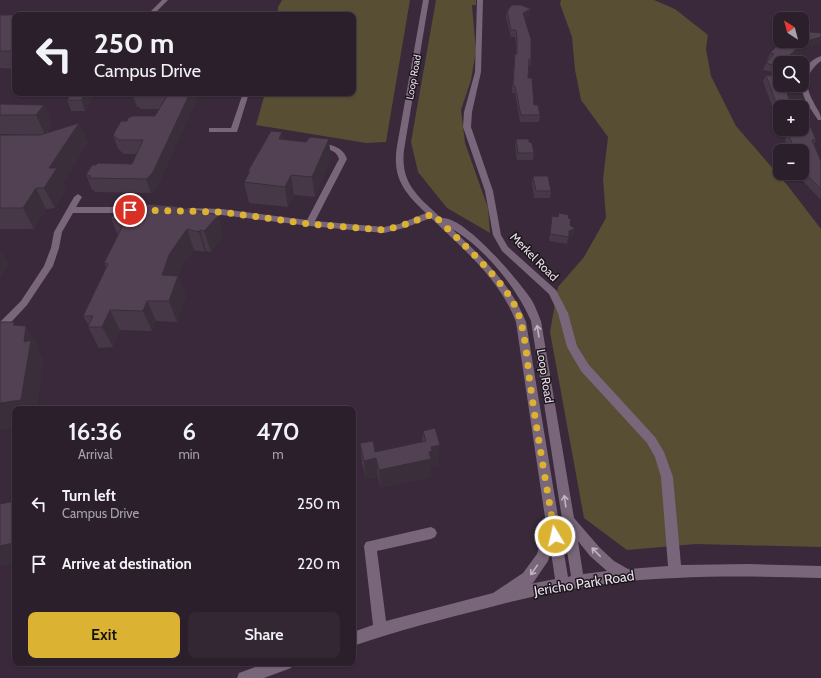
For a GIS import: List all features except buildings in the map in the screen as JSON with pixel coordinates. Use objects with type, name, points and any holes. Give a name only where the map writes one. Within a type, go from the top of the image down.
[{"type":"street","points":[[153,12],[165,0]]},
{"type":"street","name":"Loop Road","points":[[426,0],[399,161],[400,173],[404,183],[415,198],[433,214],[488,270],[502,286],[514,304],[521,322],[562,583]]},
{"type":"street","name":"Merkel Road","points":[[480,0],[478,72],[468,112],[468,127],[489,191],[497,235],[506,249],[553,292],[563,313],[572,347],[585,368],[651,440],[660,456],[666,477],[675,572]]},
{"type":"street","points":[[821,58],[807,70],[804,76],[803,87],[808,100],[821,118]]},
{"type":"street","points":[[212,130],[234,130],[245,96]]},
{"type":"street","points":[[306,144],[330,147],[340,152],[342,156],[342,159],[310,224]]},
{"type":"street","points":[[0,328],[24,303],[48,266],[55,248],[58,232],[72,210],[78,197]]},
{"type":"street","points":[[72,210],[133,210]]},
{"type":"street","points":[[177,211],[222,212],[310,224],[384,230],[401,226],[433,214]]},
{"type":"street","name":"Loop Road","points":[[433,214],[468,234],[514,282],[528,302],[536,321],[578,581]]},
{"type":"street","points":[[567,519],[609,566],[627,575]]},
{"type":"street","points":[[490,600],[528,578],[543,557],[553,521]]},
{"type":"street","points":[[380,630],[370,546],[431,532]]},
{"type":"street","name":"Jericho Park Road","points":[[356,638],[439,612],[562,583],[627,575],[675,572],[821,572]]},
{"type":"street","points":[[244,678],[278,666]]},
{"type":"shaded area","points":[[282,0],[410,0],[386,142],[366,143],[256,125],[264,96],[356,96],[356,12],[278,12],[278,7]]},
{"type":"shaded area","points":[[436,0],[476,0],[476,5],[472,5],[476,51],[471,80],[461,110],[465,143],[488,208],[490,233],[447,208],[418,172],[411,142]]},
{"type":"shaded area","points":[[561,0],[654,0],[675,9],[708,35],[706,49],[711,76],[736,126],[773,169],[773,180],[783,180],[821,229],[821,547],[696,544],[627,550],[584,518],[550,332],[558,287],[584,257],[606,218],[603,179],[608,137],[581,100],[575,70],[572,37],[560,4]]},
{"type":"route","points":[[130,210],[222,212],[310,224],[384,230],[401,226],[433,214],[502,286],[514,304],[521,322],[536,425],[555,536]]}]
